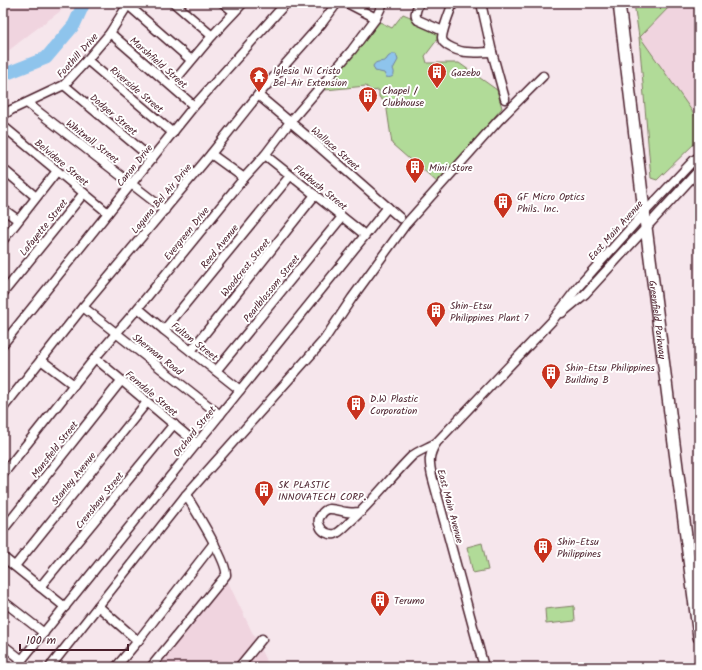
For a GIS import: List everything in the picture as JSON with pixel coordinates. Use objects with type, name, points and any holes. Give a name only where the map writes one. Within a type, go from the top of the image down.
[{"type":"main road","name":"Greenfield Parkway","points":[[619,3],[646,227],[699,636]]},
{"type":"street","points":[[174,3],[212,36]]},
{"type":"street","points":[[223,3],[234,12]]},
{"type":"street","points":[[171,85],[212,36],[243,3]]},
{"type":"street","name":"Canon Drive","points":[[3,344],[194,106],[286,3]]},
{"type":"street","name":"Laguna Bel Air Drive","points":[[3,408],[258,95],[322,23],[337,3]]},
{"type":"street","points":[[347,3],[376,18]]},
{"type":"street","name":"Evergreen Drive","points":[[3,474],[95,358],[138,308],[290,122],[352,50],[376,18],[383,3]]},
{"type":"street","points":[[419,3],[415,15],[416,18],[443,32]]},
{"type":"street","points":[[453,3],[442,38],[446,46],[466,52],[492,52]]},
{"type":"street","points":[[480,3],[505,99]]},
{"type":"street","points":[[129,4],[191,60]]},
{"type":"street","name":"Foothill Drive","points":[[3,115],[64,86],[110,33],[129,4]]},
{"type":"street","name":"Marshfield Street","points":[[110,33],[194,106]]},
{"type":"street","name":"Riverside Street","points":[[87,60],[173,133]]},
{"type":"street","points":[[50,667],[186,495],[324,340],[352,298],[406,224],[498,121],[543,76]]},
{"type":"street","name":"Dodger Street","points":[[64,86],[152,159]]},
{"type":"street","name":"Wallace Street","points":[[258,95],[308,136],[400,218]]},
{"type":"street","name":"Whitnall Street","points":[[27,103],[165,210]]},
{"type":"street","name":"Belvidere Street","points":[[3,126],[108,213]]},
{"type":"street","points":[[211,154],[244,178]]},
{"type":"street","name":"Flatbush Street","points":[[265,154],[290,176],[365,235]]},
{"type":"street","name":"East Main Avenue","points":[[484,667],[430,470],[430,454],[436,443],[552,321],[578,287],[645,212],[694,160],[699,157]]},
{"type":"street","points":[[3,169],[36,197]]},
{"type":"street","name":"East Main Avenue","points":[[552,321],[585,294],[699,170]]},
{"type":"street","points":[[3,240],[57,171]]},
{"type":"street","name":"Reed Avenue","points":[[164,330],[290,176]]},
{"type":"street","name":"Lafayette Street","points":[[3,293],[84,193]]},
{"type":"street","name":"Woodcrest Street","points":[[190,351],[316,196]]},
{"type":"street","name":"Orchard Street","points":[[16,667],[388,207]]},
{"type":"street","points":[[3,209],[18,220]]},
{"type":"street","name":"Pearlblossom Street","points":[[216,371],[342,217]]},
{"type":"street","name":"Sherman Road","points":[[84,307],[220,415]]},
{"type":"street","name":"Fulton Street","points":[[138,308],[240,390]]},
{"type":"street","name":"Ferndale Street","points":[[95,358],[197,444]]},
{"type":"street","points":[[41,360],[74,385]]},
{"type":"street","name":"Mansfield Street","points":[[3,530],[121,380]]},
{"type":"street","name":"Stanley Avenue","points":[[15,566],[148,402]]},
{"type":"street","name":"Crenshaw Street","points":[[40,587],[174,424]]},
{"type":"street","points":[[361,512],[345,512],[328,509],[321,514],[319,526],[324,532],[332,534],[342,530],[361,512],[414,455],[436,443]]},
{"type":"street","points":[[151,667],[226,575],[226,569],[214,543],[186,495]]},
{"type":"street","points":[[116,667],[214,543]]},
{"type":"street","points":[[3,557],[65,608]]},
{"type":"street","points":[[3,601],[44,633]]},
{"type":"street","points":[[98,606],[138,641]]},
{"type":"street","points":[[239,667],[262,639]]},
{"type":"street","points":[[3,645],[22,660]]},
{"type":"shaded area","points":[[3,3],[69,3],[66,7],[3,55]]},
{"type":"shaded area","points":[[673,3],[699,3],[699,121],[640,37]]},
{"type":"shaded area","points":[[226,578],[269,667],[154,667]]},
{"type":"green space","points":[[634,3],[673,3],[640,37],[699,121],[699,139],[657,180],[651,178],[639,37]]},
{"type":"green space","points":[[403,14],[440,29],[437,40],[425,56],[427,63],[459,63],[497,90],[502,108],[438,183],[392,144],[386,103],[379,97],[379,90],[372,91],[366,86],[325,90],[324,87],[380,22],[392,28]]},
{"type":"green space","points":[[482,543],[488,570],[473,573],[467,547]]},
{"type":"green space","points":[[574,606],[575,621],[546,624],[545,609]]},
{"type":"water","points":[[392,54],[396,54],[398,60],[393,69],[393,76],[386,77],[384,73],[375,71],[373,66],[374,64],[386,60]]},
{"type":"waterway","points":[[3,75],[46,58],[74,25],[84,3]]},
{"type":"place","name":"Gazebo","points":[[437,89]]},
{"type":"place","name":"Iglesia Ni Cristo Bel-Air Extension","points":[[259,93]]},
{"type":"place","name":"Chapel / Clubhouse","points":[[368,113]]},
{"type":"place","name":"Mini Store","points":[[415,184]]},
{"type":"place","name":"GF Micro Optics Phils. Inc.","points":[[503,219]]},
{"type":"place","name":"Shin-Etsu Philippines Plant 7","points":[[436,328]]},
{"type":"place","name":"Shin-Etsu Philippines Building B","points":[[551,390]]},
{"type":"place","name":"D.W Plastic Corporation","points":[[356,421]]},
{"type":"place","name":"SK PLASTIC INNOVATECH CORP.","points":[[264,507]]},
{"type":"place","name":"Shin-Etsu Philippines","points":[[543,564]]},
{"type":"place","name":"Terumo","points":[[380,617]]}]
